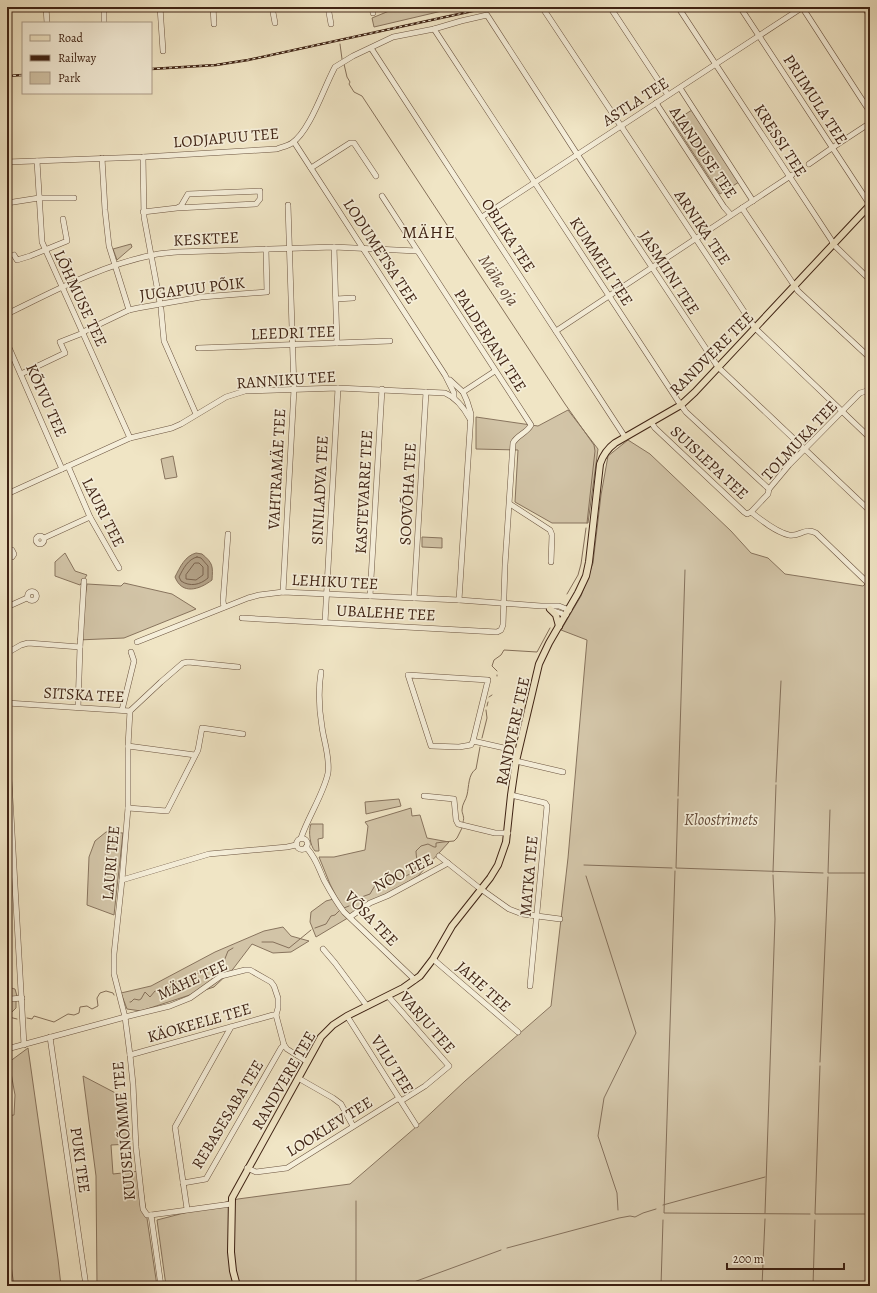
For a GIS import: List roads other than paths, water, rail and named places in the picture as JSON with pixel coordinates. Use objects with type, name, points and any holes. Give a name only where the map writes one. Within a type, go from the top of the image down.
[{"type":"main road","name":"RANDVERE TEE","points":[[237,1286],[231,1263],[231,1204],[234,1192],[320,1037],[333,1025],[348,1016],[416,980],[433,959],[452,926],[498,865],[508,833],[511,795],[516,761],[539,664],[586,576],[589,562],[600,464],[604,454],[609,448],[625,437],[681,405],[870,205]]},
{"type":"main road","points":[[550,609],[556,615],[560,626]]},
{"type":"street","points":[[46,7],[47,22]]},
{"type":"street","points":[[104,7],[104,22]]},
{"type":"street","points":[[160,7],[163,51]]},
{"type":"street","points":[[213,7],[214,24]]},
{"type":"street","points":[[272,7],[275,23]]},
{"type":"street","points":[[328,7],[331,24]]},
{"type":"street","name":"ARNIKA TEE","points":[[542,7],[755,328],[870,438]]},
{"type":"street","name":"AIANDUSE TEE","points":[[610,7],[668,95]]},
{"type":"street","name":"KRESSI TEE","points":[[678,7],[790,176],[833,244],[870,280]]},
{"type":"street","name":"PRIIMULA TEE","points":[[740,7],[870,205]]},
{"type":"street","points":[[802,7],[870,112]]},
{"type":"street","name":"ASTLA TEE","points":[[482,217],[802,7]]},
{"type":"street","points":[[864,7],[870,16]]},
{"type":"street","name":"LODJAPUU TEE","points":[[7,162],[143,157],[277,149],[294,142],[310,118],[335,67],[394,37],[434,29],[487,15]]},
{"type":"street","name":"JASMIINI TEE","points":[[487,15],[718,367],[870,511]]},
{"type":"street","name":"KUMMELI TEE","points":[[434,29],[686,412],[769,489]]},
{"type":"street","name":"OBLIKA TEE","points":[[371,48],[625,437]]},
{"type":"street","name":"AIANDUSE TEE","points":[[680,88],[753,201]]},
{"type":"street","name":"AIANDUSE TEE","points":[[656,103],[724,207],[731,215]]},
{"type":"street","points":[[809,164],[870,123]]},
{"type":"street","name":"LODUMETSA TEE","points":[[294,142],[445,375]]},
{"type":"street","points":[[312,168],[350,143],[354,143],[376,176]]},
{"type":"street","points":[[143,157],[143,212],[160,303]]},
{"type":"street","points":[[102,158],[109,246],[129,310]]},
{"type":"street","name":"LÕHMUSE TEE","points":[[38,161],[41,234],[45,250],[130,438]]},
{"type":"street","points":[[556,331],[790,176]]},
{"type":"street","points":[[143,212],[177,208],[256,204],[260,199],[260,191],[188,194],[181,206],[177,208]]},
{"type":"street","name":"PALDERJANI TEE","points":[[382,196],[531,425],[528,431],[513,443],[504,604]]},
{"type":"street","points":[[7,219],[7,203],[39,198],[74,198]]},
{"type":"street","name":"VAHTRAMÄE TEE","points":[[283,592],[294,389],[288,205]]},
{"type":"street","name":"AIANDUSE TEE","points":[[742,208],[794,286],[869,355]]},
{"type":"street","points":[[14,255],[17,260],[67,241],[63,219]]},
{"type":"street","points":[[334,247],[337,343]]},
{"type":"street","name":"KESKTEE","points":[[7,314],[62,287],[114,266],[150,256],[177,252],[289,248],[334,247],[418,250]]},
{"type":"street","name":"JUGAPUU PÕIK","points":[[21,374],[65,353],[60,342],[83,333],[129,310],[160,303],[201,297],[267,292],[266,249]]},
{"type":"street","points":[[336,299],[353,298]]},
{"type":"street","points":[[161,309],[164,341],[196,414]]},
{"type":"street","name":"LEEDRI TEE","points":[[198,348],[390,341]]},
{"type":"street","name":"KÕIVU TEE","points":[[7,343],[65,467]]},
{"type":"street","points":[[455,396],[456,391],[462,392],[496,371]]},
{"type":"street","points":[[445,375],[455,396],[463,406],[470,419]]},
{"type":"street","points":[[445,375],[462,392],[471,414],[459,600]]},
{"type":"street","points":[[446,393],[451,389],[451,385]]},
{"type":"street","name":"RANNIKU TEE","points":[[7,494],[130,438],[172,428],[226,396],[245,391],[338,388],[382,389],[446,393],[455,396]]},
{"type":"street","name":"SINILADVA TEE","points":[[325,622],[338,388]]},
{"type":"street","name":"KASTEVARRE TEE","points":[[370,596],[382,389]]},
{"type":"street","name":"TOLMUKA TEE","points":[[751,512],[768,494],[769,489],[789,465],[860,393],[870,390]]},
{"type":"street","name":"SOOVÕHA TEE","points":[[414,598],[426,392]]},
{"type":"street","points":[[455,396],[462,400],[462,392]]},
{"type":"street","name":"SUISLEPA TEE","points":[[651,422],[655,428],[744,512],[748,514],[751,512],[763,523],[789,535],[796,535],[807,530],[811,530],[816,533],[870,585]]},
{"type":"street","name":"LAURI TEE","points":[[65,467],[90,517],[119,568]]},
{"type":"street","points":[[510,504],[550,530],[552,535],[551,562]]},
{"type":"street","points":[[44,538],[90,517]]},
{"type":"street","points":[[224,608],[223,601],[228,534]]},
{"type":"street","points":[[7,551],[12,550],[14,554],[12,557],[7,556]]},
{"type":"street","points":[[78,707],[84,581]]},
{"type":"street","name":"LEHIKU TEE","points":[[137,642],[259,595],[283,592],[559,606],[567,612]]},
{"type":"street","points":[[7,607],[28,598]]},
{"type":"street","name":"UBALEHE TEE","points":[[242,618],[497,632],[501,630],[503,625],[504,604]]},
{"type":"street","name":"LEHIKU TEE","points":[[541,606],[567,612]]},
{"type":"street","points":[[7,652],[28,643],[80,647]]},
{"type":"street","points":[[122,710],[134,661],[131,652]]},
{"type":"street","name":"SITSKA TEE","points":[[7,703],[130,711],[183,663],[188,662],[238,668]]},
{"type":"street","points":[[296,845],[297,841],[301,838],[328,773],[328,758],[318,701],[321,672]]},
{"type":"street","points":[[408,675],[488,680],[473,741],[471,745],[459,747],[431,746],[408,675]]},
{"type":"street","name":"LAURI TEE","points":[[125,1017],[114,974],[114,954],[128,808],[128,746],[130,711]]},
{"type":"street","points":[[128,808],[167,811],[198,750],[202,728],[243,734]]},
{"type":"street","points":[[473,741],[518,751]]},
{"type":"street","points":[[7,744],[24,1045]]},
{"type":"street","points":[[128,746],[195,755]]},
{"type":"street","points":[[516,761],[563,772]]},
{"type":"street","name":"MATKA TEE","points":[[511,795],[547,806],[530,986]]},
{"type":"street","points":[[424,796],[454,799],[456,820],[458,824],[495,833],[508,833]]},
{"type":"street","points":[[296,845],[300,849],[306,847],[307,841],[301,838]]},
{"type":"street","points":[[122,880],[209,854],[296,845]]},
{"type":"street","name":"VÕSA TEE","points":[[306,847],[314,855],[323,878],[337,903],[416,980]]},
{"type":"street","points":[[438,856],[509,909],[522,914],[537,917],[560,919]]},
{"type":"street","name":"NÕO TEE","points":[[350,917],[370,903],[387,896],[448,863]]},
{"type":"street","points":[[323,949],[367,1006]]},
{"type":"street","name":"JAHE TEE","points":[[433,959],[518,1032]]},
{"type":"street","name":"MÄHE TEE","points":[[7,1049],[170,1006],[190,998],[221,976],[245,970],[250,970],[271,982],[274,986],[278,998],[276,1015],[284,1045]]},
{"type":"street","name":"VARJU TEE","points":[[388,996],[449,1066]]},
{"type":"street","points":[[7,997],[11,999],[22,998]]},
{"type":"street","name":"KÄOKEELE TEE","points":[[130,1056],[276,1015]]},
{"type":"street","name":"VILU TEE","points":[[348,1016],[416,1125]]},
{"type":"street","name":"KUUSENÕMME TEE","points":[[125,1017],[133,1084],[136,1146],[143,1209],[147,1215],[151,1215],[161,1286]]},
{"type":"street","points":[[187,1209],[175,1127],[231,1027]]},
{"type":"street","name":"PUKI TEE","points":[[50,1037],[86,1286]]},
{"type":"street","points":[[284,1045],[287,1049],[306,1061]]},
{"type":"street","name":"REBASESABA TEE","points":[[183,1183],[206,1179],[284,1045]]},
{"type":"street","name":"LOOKLEV TEE","points":[[247,1168],[256,1172],[287,1168],[353,1126],[425,1086],[449,1066]]},
{"type":"street","points":[[298,1078],[341,1104],[353,1126]]},
{"type":"street","points":[[151,1215],[231,1204]]},
{"type":"water","points":[[192,554],[202,554],[212,565],[212,580],[196,588],[186,588],[178,583],[175,577],[186,559]]},
{"type":"waterway","name":"Mähe oja","points":[[340,44],[342,59]]},
{"type":"waterway","name":"Mähe oja","points":[[344,64],[347,77],[350,82],[349,84],[354,92],[362,96],[565,404],[594,445],[595,451],[587,523]]},
{"type":"waterway","name":"Mähe oja","points":[[567,594],[578,575],[586,528]]},
{"type":"waterway","points":[[678,796],[685,570]]},
{"type":"waterway","points":[[497,671],[492,666],[494,660],[501,655],[504,650],[537,652],[550,628]]},
{"type":"waterway","points":[[776,782],[781,681]]},
{"type":"waterway","name":"Mähe oja","points":[[487,706],[488,702]]},
{"type":"waterway","name":"Mähe oja","points":[[482,738],[487,718],[486,710]]},
{"type":"waterway","points":[[463,822],[464,819],[462,808],[467,795],[470,777],[476,769],[480,747]]},
{"type":"waterway","points":[[773,872],[776,785]]},
{"type":"waterway","points":[[678,799],[676,868],[823,873]]},
{"type":"waterway","points":[[830,810],[828,873],[870,873]]},
{"type":"waterway","name":"Mähe oja","points":[[351,905],[357,902],[356,899],[370,894],[377,882],[399,878],[414,871],[417,864],[416,851],[421,846],[428,844],[436,847],[436,843],[454,841],[462,828]]},
{"type":"waterway","points":[[584,865],[672,868]]},
{"type":"waterway","points":[[675,871],[664,1213],[810,1214]]},
{"type":"waterway","points":[[765,1213],[775,919],[773,875]]},
{"type":"waterway","points":[[586,876],[636,1033],[604,1098],[598,1136],[617,1193],[618,1210]]},
{"type":"waterway","points":[[820,1062],[828,877]]},
{"type":"waterway","name":"Mähe oja","points":[[344,908],[349,906]]},
{"type":"waterway","points":[[315,928],[326,924],[331,916],[335,915],[339,911]]},
{"type":"waterway","points":[[262,942],[273,942],[289,948],[311,930]]},
{"type":"waterway","points":[[130,1002],[134,999],[141,999],[145,992],[150,997],[155,991],[167,989],[176,981],[182,984],[189,977],[205,970],[211,964],[224,961],[228,951],[233,948]]},
{"type":"waterway","name":"Mähe oja","points":[[27,1018],[32,1019],[34,1016],[54,1022],[68,1014],[74,1015],[79,1013],[80,1007],[87,1006],[92,1009],[98,1006],[97,998],[100,993],[106,991],[113,993],[114,995]]},
{"type":"waterway","points":[[7,1014],[9,1017],[17,1019]]},
{"type":"waterway","points":[[820,1066],[815,1214],[870,1214]]},
{"type":"waterway","points":[[663,1205],[765,1177]]},
{"type":"waterway","points":[[356,1201],[356,1286]]},
{"type":"waterway","points":[[507,1248],[619,1218],[630,1216],[635,1217],[656,1209]]},
{"type":"waterway","points":[[762,1286],[765,1219]]},
{"type":"waterway","points":[[661,1286],[663,1220]]},
{"type":"waterway","points":[[813,1286],[815,1220]]},
{"type":"waterway","points":[[403,1286],[501,1250]]},
{"type":"railway","points":[[152,69],[216,65],[248,60],[491,7]]},
{"type":"railway","points":[[7,76],[22,75]]},
{"type":"district","name":"MÄHE","points":[[429,232]]},
{"type":"park label","name":"Kloostrimets","points":[[721,819]]}]
